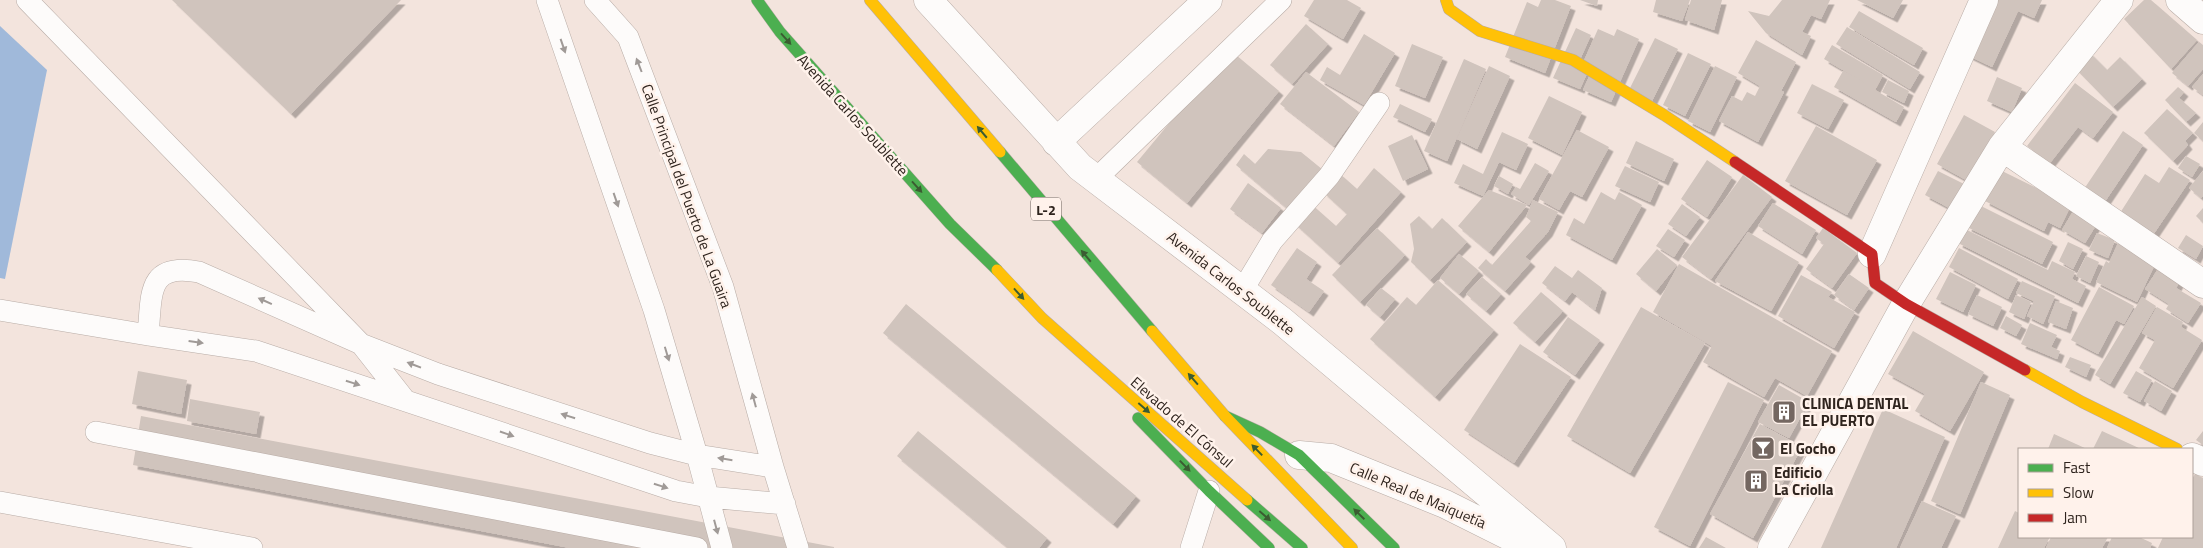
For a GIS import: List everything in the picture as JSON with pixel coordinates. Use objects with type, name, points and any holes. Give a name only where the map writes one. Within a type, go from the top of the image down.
[{"type":"main road","name":"Avenida Carlos Soublette","points":[[757,0],[780,32],[944,217],[1209,491],[1269,548]]},
{"type":"main road","name":"L-2","points":[[870,0],[1225,416],[1260,432],[1299,455],[1394,548]]},
{"type":"main road","points":[[1446,0],[1449,9],[1480,31],[1572,60],[1664,115],[1872,254],[1875,283],[1906,304],[2082,402],[2175,448]]},
{"type":"main road","name":"Elevado de El Cónsul","points":[[1042,318],[1302,548]]},
{"type":"main road","name":"Elevado de El Cónsul","points":[[1225,416],[1352,548]]},
{"type":"street","name":"Avenida Carlos Soublette","points":[[928,0],[1080,167],[1282,321],[1552,548]]},
{"type":"street","points":[[1056,142],[1208,0]]},
{"type":"street","points":[[1872,254],[1984,0]]},
{"type":"street","points":[[1772,548],[1906,304],[2002,147],[2120,0]]},
{"type":"street","points":[[2180,0],[2203,20]]},
{"type":"street","points":[[2002,147],[2200,275]]},
{"type":"street","name":"Calle Real de Maiquetía","points":[[1299,455],[1331,458],[1445,504],[1533,548]]},
{"type":"lane","points":[[27,0],[361,344],[405,400]]},
{"type":"lane","points":[[547,0],[654,310],[697,455],[722,548]]},
{"type":"lane","name":"Calle Principal del Puerto de La Guaira","points":[[595,0],[628,37],[723,287],[773,467],[798,548]]},
{"type":"lane","points":[[1096,179],[1282,0]]},
{"type":"lane","points":[[1242,291],[1272,241],[1329,176],[1379,102]]},
{"type":"lane","points":[[148,335],[152,294],[157,280],[166,272],[181,268],[199,272],[361,344],[438,374],[650,443],[697,455],[773,467]]},
{"type":"lane","points":[[0,310],[256,351],[676,491],[708,497],[785,504]]},
{"type":"lane","points":[[96,432],[697,548]]},
{"type":"lane","points":[[1191,548],[1209,491]]},
{"type":"lane","points":[[0,502],[252,548]]},
{"type":"water","points":[[0,26],[47,70],[5,279],[0,278]]},
{"type":"building","points":[[172,0],[401,0],[291,114]]},
{"type":"building","points":[[1314,0],[1347,0],[1361,8],[1343,39],[1304,16]]},
{"type":"building","points":[[1541,0],[1555,0],[1571,6],[1545,73],[1505,57],[1527,2],[1538,7]]},
{"type":"building","points":[[1580,0],[1598,0],[1597,6]]},
{"type":"building","points":[[1656,0],[1690,0],[1682,21],[1653,12]]},
{"type":"building","points":[[1691,0],[1722,0],[1714,30],[1685,20]]},
{"type":"building","points":[[1782,0],[1830,0],[1821,19],[1811,15],[1802,32],[1811,36],[1802,55],[1766,33],[1748,11],[1769,16]]},
{"type":"building","points":[[1857,0],[1903,0],[1893,18]]},
{"type":"building","points":[[1988,0],[2042,0],[2034,18],[2018,11],[1992,67],[1963,53]]},
{"type":"building","points":[[2144,0],[2151,0],[2197,40],[2171,69],[2124,19]]},
{"type":"building","points":[[1859,11],[1923,48],[1914,65],[1849,27]]},
{"type":"building","points":[[1306,24],[1328,44],[1292,84],[1270,65]]},
{"type":"building","points":[[1847,27],[1920,72],[1910,89],[1836,44]]},
{"type":"building","points":[[1576,28],[1591,35],[1578,64],[1589,69],[1580,89],[1553,78]]},
{"type":"building","points":[[1598,29],[1614,36],[1617,29],[1639,39],[1611,102],[1583,90],[1593,68],[1583,63]]},
{"type":"building","points":[[1364,34],[1395,53],[1364,105],[1320,80],[1327,67],[1340,75]]},
{"type":"building","points":[[1655,38],[1678,49],[1652,101],[1629,90]]},
{"type":"building","points":[[1756,40],[1796,62],[1781,91],[1784,92],[1758,142],[1719,121],[1732,96],[1742,101],[1747,92],[1755,96],[1760,86],[1738,73]]},
{"type":"building","points":[[2199,42],[2203,45],[2203,69],[2188,86],[2172,73]]},
{"type":"building","points":[[1412,44],[1443,57],[1425,98],[1395,86]]},
{"type":"building","points":[[1832,45],[1883,75],[1875,90],[1904,107],[1896,122],[1834,87],[1843,71],[1865,83],[1824,59]]},
{"type":"building","points":[[1230,50],[1279,91],[1187,203],[1137,162]]},
{"type":"building","points":[[2089,52],[2107,70],[2120,57],[2142,79],[2113,107],[2073,66]]},
{"type":"building","points":[[1688,53],[1711,64],[1685,116],[1663,105]]},
{"type":"building","points":[[1464,59],[1486,69],[1447,161],[1424,151]]},
{"type":"building","points":[[1489,66],[1510,76],[1477,149],[1457,139]]},
{"type":"building","points":[[1715,66],[1737,77],[1710,132],[1688,121]]},
{"type":"building","points":[[1306,72],[1359,112],[1334,146],[1280,104]]},
{"type":"building","points":[[2203,74],[2203,95],[2192,87]]},
{"type":"building","points":[[1997,77],[2022,88],[2012,112],[1987,101]]},
{"type":"building","points":[[1888,80],[1909,91],[1904,103],[1882,92]]},
{"type":"building","points":[[2075,83],[2113,112],[2093,138],[2078,127],[2050,163],[2027,146]]},
{"type":"building","points":[[1812,84],[1844,100],[1828,129],[1797,113]]},
{"type":"building","points":[[2178,87],[2184,92],[2179,98],[2196,113],[2186,122],[2165,100]]},
{"type":"building","points":[[1549,96],[1582,112],[1562,155],[1528,138]]},
{"type":"building","points":[[1400,104],[1432,119],[1425,132],[1393,117]]},
{"type":"building","points":[[2167,109],[2193,133],[2185,141],[2188,145],[2173,161],[2144,133]]},
{"type":"building","points":[[1964,115],[1995,132],[1968,181],[1937,164]]},
{"type":"building","points":[[2203,122],[2203,141],[2194,133]]},
{"type":"building","points":[[1816,126],[1877,160],[1847,215],[1785,181]]},
{"type":"building","points":[[1577,130],[1609,147],[1582,197],[1570,191],[1559,210],[1539,199]]},
{"type":"building","points":[[2123,131],[2143,145],[2102,206],[2082,192]]},
{"type":"building","points":[[1502,132],[1528,144],[1516,170],[1499,162],[1483,196],[1454,183],[1463,164],[1483,174]]},
{"type":"building","points":[[1412,135],[1428,169],[1403,181],[1388,146]]},
{"type":"building","points":[[1636,141],[1674,159],[1664,181],[1626,163]]},
{"type":"building","points":[[1268,149],[1301,152],[1323,170],[1289,210],[1236,165],[1244,154],[1255,164]]},
{"type":"building","points":[[2186,156],[2200,164],[2192,177],[2178,168]]},
{"type":"building","points":[[1707,160],[1732,177],[1707,217],[1681,199]]},
{"type":"building","points":[[1535,163],[1549,171],[1529,205],[1511,194],[1516,187],[1520,189]]},
{"type":"building","points":[[1625,166],[1659,182],[1650,202],[1615,186]]},
{"type":"building","points":[[2169,167],[2190,180],[2153,235],[2120,213],[2145,174],[2159,183]]},
{"type":"building","points":[[1374,168],[1401,192],[1338,263],[1293,222],[1310,203],[1336,226],[1347,214],[1323,192],[1339,173],[1357,189]]},
{"type":"building","points":[[2000,170],[2071,205],[2060,228],[2048,222],[2044,231],[1985,201]]},
{"type":"building","points":[[1938,171],[1966,185],[1953,210],[1925,195]]},
{"type":"building","points":[[2203,171],[2203,196],[2201,198],[2189,188]]},
{"type":"building","points":[[1743,175],[1772,197],[1711,279],[1682,257]]},
{"type":"building","points":[[1499,176],[1513,184],[1508,194],[1494,186]]},
{"type":"building","points":[[1248,183],[1281,208],[1262,233],[1230,209]]},
{"type":"building","points":[[1489,190],[1527,205],[1489,252],[1458,226]]},
{"type":"building","points":[[1601,192],[1615,200],[1619,192],[1642,205],[1612,260],[1566,235],[1574,218],[1584,224]]},
{"type":"building","points":[[1533,200],[1558,212],[1548,232],[1525,257],[1531,262],[1505,291],[1478,268],[1486,259],[1492,265],[1531,221],[1526,217]]},
{"type":"building","points":[[1773,203],[1816,230],[1802,254],[1758,226]]},
{"type":"building","points":[[1682,204],[1700,217],[1686,236],[1668,224]]},
{"type":"building","points":[[1977,204],[2053,242],[2042,264],[1967,227]]},
{"type":"building","points":[[2075,208],[2098,222],[2085,243],[2062,230]]},
{"type":"building","points":[[2203,208],[2203,223],[2196,216]]},
{"type":"building","points":[[1419,216],[1432,229],[1442,218],[1467,242],[1430,280],[1411,262],[1414,249],[1410,224]]},
{"type":"building","points":[[1377,228],[1405,255],[1360,302],[1332,275]]},
{"type":"building","points":[[1823,228],[1857,253],[1832,288],[1806,269],[1824,244],[1816,238]]},
{"type":"building","points":[[1668,229],[1685,240],[1674,257],[1656,246]]},
{"type":"building","points":[[1965,229],[2048,270],[2052,261],[2075,272],[2072,279],[2086,286],[2078,303],[1958,243]]},
{"type":"building","points":[[1748,232],[1799,262],[1771,311],[1715,281]]},
{"type":"building","points":[[2097,233],[2115,240],[2108,258],[2089,250]]},
{"type":"building","points":[[2186,235],[2203,246],[2196,259],[2178,248]]},
{"type":"building","points":[[2119,241],[2157,260],[2137,302],[2096,282],[2106,261],[2109,263]]},
{"type":"building","points":[[2068,242],[2083,249],[2073,269],[2059,261]]},
{"type":"building","points":[[1297,248],[1317,262],[1306,279],[1324,291],[1309,312],[1271,285]]},
{"type":"building","points":[[1959,248],[2018,279],[2008,299],[1949,267]]},
{"type":"building","points":[[1657,249],[1677,265],[1656,291],[1636,274]]},
{"type":"building","points":[[1459,254],[1479,271],[1459,294],[1440,278]]},
{"type":"building","points":[[2086,256],[2099,262],[2090,283],[2076,276]]},
{"type":"building","points":[[2162,263],[2183,276],[2176,288],[2201,303],[2188,323],[2166,309],[2169,304],[2145,289]]},
{"type":"building","points":[[1679,264],[1832,351],[1807,396],[1775,378],[1764,397],[1703,362],[1712,346],[1653,312]]},
{"type":"building","points":[[1555,266],[1572,278],[1578,270],[1602,288],[1595,310],[1572,292],[1565,301],[1542,283]]},
{"type":"building","points":[[1950,272],[1976,285],[1963,312],[1936,299]]},
{"type":"building","points":[[1849,274],[1869,288],[1854,310],[1834,295]]},
{"type":"building","points":[[1801,275],[1832,292],[1828,297],[1855,312],[1834,348],[1778,316]]},
{"type":"building","points":[[1482,277],[1501,294],[1486,311],[1466,294]]},
{"type":"building","points":[[1438,280],[1494,330],[1435,397],[1370,339],[1407,297],[1416,305]]},
{"type":"building","points":[[2022,281],[2055,296],[2043,324],[2027,316],[2034,301],[2016,293]]},
{"type":"building","points":[[2099,287],[2134,306],[2124,324],[2116,320],[2098,354],[2071,340]]},
{"type":"building","points":[[1381,288],[1395,299],[1380,317],[1366,305]]},
{"type":"building","points":[[1541,292],[1563,311],[1535,342],[1513,323]]},
{"type":"building","points":[[1977,295],[2002,307],[1993,326],[1968,314]]},
{"type":"building","points":[[2016,295],[2031,302],[2024,319],[2009,312]]},
{"type":"building","points":[[2142,297],[2156,306],[2110,384],[2095,375]]},
{"type":"building","points":[[2056,301],[2073,308],[2066,329],[2048,322]]},
{"type":"building","points":[[906,304],[1136,496],[1113,524],[883,333]]},
{"type":"building","points":[[1641,307],[1705,343],[1630,473],[1567,436]]},
{"type":"building","points":[[2157,307],[2183,322],[2181,327],[2202,340],[2173,388],[2139,368],[2155,340],[2142,333]]},
{"type":"building","points":[[2006,316],[2022,325],[2016,336],[2000,328]]},
{"type":"building","points":[[1568,317],[1600,340],[1575,375],[1543,352]]},
{"type":"building","points":[[2030,323],[2057,335],[2051,347],[2060,351],[2057,359],[2021,344]]},
{"type":"building","points":[[1913,331],[1984,372],[1950,431],[1915,411],[1925,394],[1888,374]]},
{"type":"building","points":[[1520,344],[1571,377],[1514,463],[1464,430]]},
{"type":"building","points":[[2070,357],[2091,365],[2086,377],[2065,367]]},
{"type":"building","points":[[138,371],[187,380],[181,414],[132,404]]},
{"type":"building","points":[[2136,371],[2152,380],[2140,402],[2123,393]]},
{"type":"building","points":[[2155,381],[2172,391],[2161,411],[2144,401]]},
{"type":"building","points":[[1728,382],[1764,400],[1690,546],[1654,527]]},
{"type":"building","points":[[1981,382],[2010,395],[1960,514],[1931,501]]},
{"type":"building","name":"CLINICA DENTAL EL PUERTO","points":[[1779,385],[1809,402],[1789,438],[1758,422]]},
{"type":"building","points":[[190,399],[260,412],[256,434],[187,421]]},
{"type":"building","points":[[1883,409],[1945,437],[1896,548],[1821,548]]},
{"type":"building","points":[[141,416],[834,548],[570,548],[133,465]]},
{"type":"building","name":"Edificio La Criolla","points":[[1760,424],[1802,447],[1753,538],[1710,514]]},
{"type":"building","points":[[918,431],[1047,538],[1039,548],[1008,548],[897,456]]},
{"type":"building","points":[[2102,431],[2139,448],[2094,448]]},
{"type":"building","points":[[2203,431],[2203,445],[2196,440]]},
{"type":"building","points":[[2054,434],[2085,448],[2048,448]]},
{"type":"building","points":[[2195,474],[2203,478],[2203,548],[2158,548],[2163,538],[2193,538],[2193,477]]},
{"type":"building","points":[[1922,501],[1956,516],[1941,548],[1900,548]]},
{"type":"building","points":[[2015,511],[2018,512],[2018,538],[2049,538],[2044,548],[1998,548]]},
{"type":"building","points":[[1706,537],[1726,548],[1699,548]]},
{"type":"building","points":[[2051,538],[2107,538],[2102,548],[2046,548]]},
{"type":"building","points":[[2112,538],[2141,538],[2152,543],[2150,548],[2107,548]]},
{"type":"traffic: fast","points":[[757,0],[780,32],[950,224],[997,270]]},
{"type":"traffic: fast","points":[[1000,152],[1152,331]]},
{"type":"traffic: fast","points":[[1225,416],[1260,432],[1299,455],[1394,548]]},
{"type":"traffic: fast","points":[[1138,418],[1209,491],[1269,548]]},
{"type":"traffic: fast","points":[[1247,500],[1302,548]]},
{"type":"traffic: slow","points":[[870,0],[1000,152]]},
{"type":"traffic: slow","points":[[1446,0],[1449,9],[1480,31],[1573,60],[1664,115],[1735,162]]},
{"type":"traffic: slow","points":[[997,270],[1042,318],[1247,500]]},
{"type":"traffic: slow","points":[[1152,331],[1225,416],[1352,548]]},
{"type":"traffic: slow","points":[[2025,370],[2082,402],[2175,448]]},
{"type":"traffic: jam","points":[[1735,162],[1872,254],[1875,283],[1906,304],[2025,370]]},
{"type":"place","name":"CLINICA DENTAL EL PUERTO","points":[[1784,412]]},
{"type":"place","name":"El Gocho","points":[[1763,448]]},
{"type":"place","name":"Edificio La Criolla","points":[[1756,481]]}]
